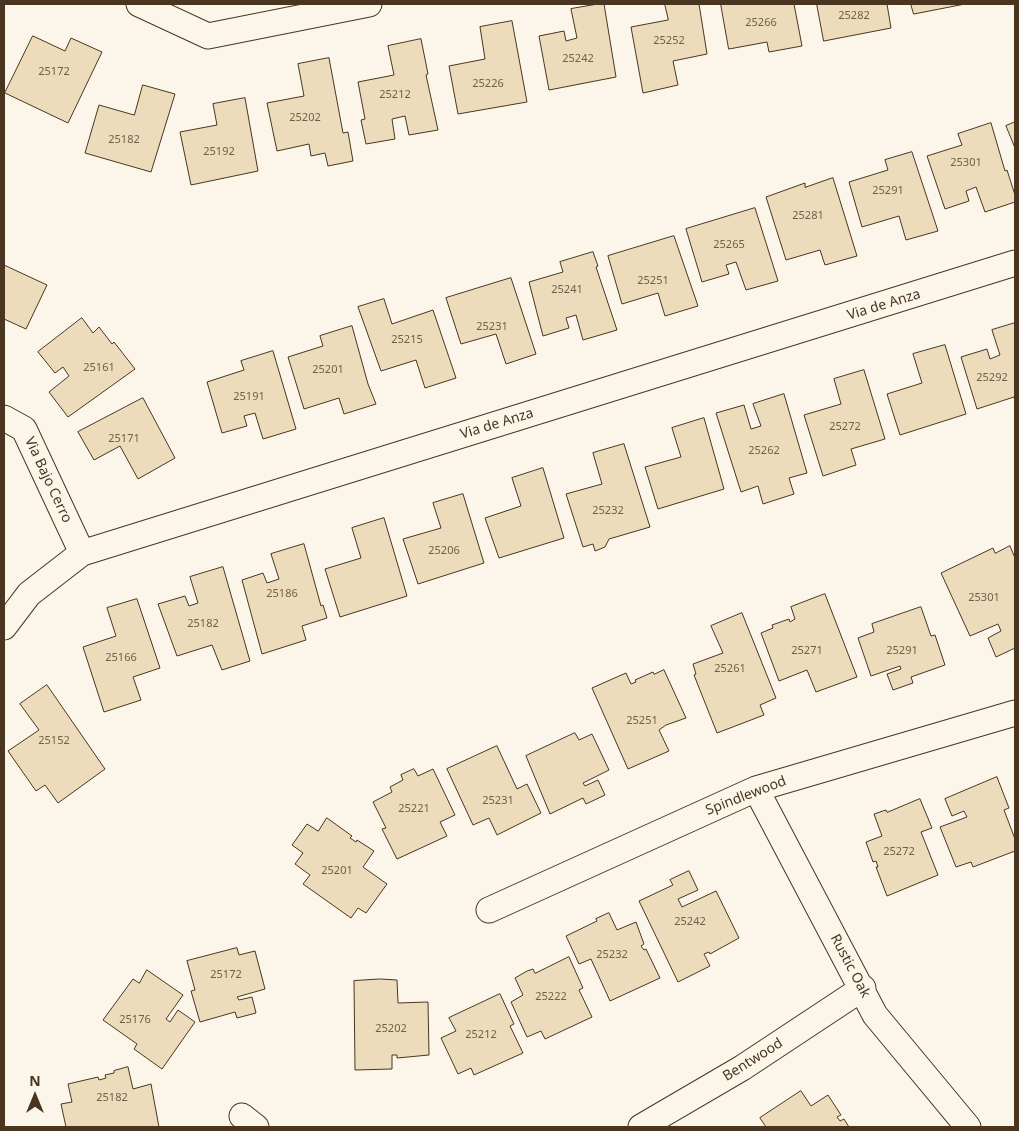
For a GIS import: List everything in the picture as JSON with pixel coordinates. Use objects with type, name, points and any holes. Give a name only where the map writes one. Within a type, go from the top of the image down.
[{"type":"street","points":[[139,4],[208,36],[369,4]]},
{"type":"street","name":"Via de Anza","points":[[4,627],[29,594],[82,553],[1015,262]]},
{"type":"street","name":"Via Bajo Cerro","points":[[4,418],[24,429],[82,553]]},
{"type":"street","name":"Spindlewood","points":[[489,910],[756,789],[1015,713]]},
{"type":"street","name":"Rustic Oak","points":[[756,789],[863,988],[875,1015],[968,1127]]},
{"type":"street","name":"Bentwood","points":[[641,1127],[742,1068],[863,988]]},
{"type":"building","points":[[604,4],[616,77],[549,90],[539,36],[564,31],[566,41],[577,38],[571,9]]},
{"type":"building","points":[[665,4],[699,4],[707,54],[673,61],[678,85],[643,93],[631,27],[668,20]]},
{"type":"building","points":[[721,4],[794,4],[802,46],[769,52],[767,42],[729,49]]},
{"type":"building","points":[[817,4],[887,4],[891,28],[824,41]]},
{"type":"building","points":[[911,4],[965,4],[914,14]]},
{"type":"building","points":[[512,21],[527,102],[458,114],[449,66],[485,59],[480,27]]},
{"type":"building","points":[[33,36],[65,51],[71,38],[102,52],[68,123],[5,93]]},
{"type":"building","points":[[421,39],[428,74],[426,75],[438,130],[409,135],[405,116],[392,119],[395,139],[366,144],[361,120],[365,119],[358,82],[394,75],[388,46]]},
{"type":"building","points":[[329,58],[343,133],[348,132],[353,161],[328,166],[325,153],[311,156],[309,144],[277,151],[267,103],[304,96],[298,64]]},
{"type":"building","points":[[143,85],[175,94],[151,172],[85,153],[99,105],[134,115]]},
{"type":"building","points":[[245,98],[258,171],[191,185],[180,132],[217,125],[213,104]]},
{"type":"building","points":[[1015,122],[1015,148],[1006,126]]},
{"type":"building","points":[[991,123],[1005,171],[1007,170],[1015,195],[1015,202],[985,212],[976,187],[966,191],[969,201],[945,209],[927,156],[962,145],[958,134]]},
{"type":"building","points":[[912,152],[938,231],[906,240],[899,216],[862,227],[849,182],[888,170],[885,160]]},
{"type":"building","points":[[833,178],[857,256],[825,265],[820,250],[786,260],[766,197],[805,183],[805,187]]},
{"type":"building","points":[[755,208],[778,281],[746,290],[736,262],[726,265],[729,274],[702,282],[686,229]]},
{"type":"building","points":[[674,236],[698,306],[665,316],[658,293],[622,304],[608,256]]},
{"type":"building","points":[[593,252],[598,266],[596,267],[617,330],[583,340],[576,315],[566,318],[569,328],[543,336],[529,282],[563,272],[560,262]]},
{"type":"building","points":[[4,265],[47,285],[26,329],[4,319]]},
{"type":"building","points":[[511,278],[536,354],[506,364],[496,334],[461,344],[446,298]]},
{"type":"building","points":[[384,299],[392,324],[433,310],[456,378],[425,388],[416,360],[381,371],[358,307]]},
{"type":"building","points":[[82,318],[93,333],[99,327],[112,344],[114,342],[135,369],[68,417],[49,392],[69,376],[63,367],[55,373],[38,352]]},
{"type":"building","points":[[1015,323],[1015,402],[1014,397],[977,409],[961,357],[987,349],[990,359],[1000,355],[992,330]]},
{"type":"building","points":[[352,326],[368,384],[376,404],[344,414],[339,398],[304,409],[288,357],[323,346],[320,336]]},
{"type":"building","points":[[945,345],[966,414],[900,435],[887,394],[922,383],[913,354]]},
{"type":"building","points":[[273,351],[296,429],[263,439],[255,413],[244,416],[247,426],[222,433],[207,382],[244,370],[241,361]]},
{"type":"building","points":[[864,370],[885,439],[851,449],[856,465],[823,476],[804,415],[841,404],[834,379]]},
{"type":"building","points":[[784,394],[807,473],[789,478],[794,494],[763,504],[758,486],[741,492],[716,413],[744,405],[751,429],[761,426],[753,404]]},
{"type":"building","points":[[143,398],[175,458],[138,479],[120,446],[94,460],[78,432]]},
{"type":"building","points":[[704,418],[724,489],[658,509],[645,467],[681,457],[672,428]]},
{"type":"building","points":[[624,444],[650,527],[609,539],[605,547],[595,551],[593,544],[583,547],[566,494],[602,484],[593,453]]},
{"type":"building","points":[[543,468],[564,538],[499,558],[485,518],[521,506],[512,478]]},
{"type":"building","points":[[463,494],[484,563],[418,584],[403,539],[441,528],[433,503]]},
{"type":"building","points":[[384,518],[407,596],[340,617],[325,569],[361,558],[352,528]]},
{"type":"building","points":[[304,544],[321,606],[323,605],[327,618],[302,626],[306,640],[262,654],[242,580],[263,573],[267,583],[279,579],[271,554]]},
{"type":"building","points":[[1010,546],[1015,558],[1015,648],[996,657],[988,638],[1001,631],[998,624],[970,636],[941,573],[993,548],[995,553]]},
{"type":"building","points":[[223,567],[250,661],[222,670],[212,645],[177,656],[158,604],[185,596],[189,606],[198,603],[190,577]]},
{"type":"building","points":[[825,594],[857,677],[816,692],[807,670],[779,681],[761,633],[773,628],[772,625],[789,619],[790,622],[795,619],[791,607]]},
{"type":"building","points":[[137,599],[160,668],[133,677],[141,700],[104,712],[83,647],[116,636],[107,608]]},
{"type":"building","points":[[921,607],[931,636],[935,635],[945,665],[911,677],[913,683],[893,690],[887,674],[901,669],[900,666],[871,676],[858,638],[874,632],[872,624]]},
{"type":"building","points":[[742,613],[776,698],[760,705],[764,715],[717,733],[694,675],[696,674],[693,664],[723,653],[711,626]]},
{"type":"building","points":[[664,670],[686,718],[666,725],[659,730],[669,751],[628,769],[592,688],[626,673],[631,684],[636,682],[635,680],[653,672],[654,674]]},
{"type":"building","points":[[47,685],[105,769],[58,803],[45,785],[36,791],[8,751],[39,730],[20,704]]},
{"type":"building","points":[[575,733],[579,740],[592,734],[609,770],[583,783],[585,786],[598,780],[605,795],[586,804],[583,798],[550,814],[526,756]]},
{"type":"building","points":[[497,746],[517,789],[527,784],[541,813],[497,835],[489,818],[473,825],[447,769]]},
{"type":"building","points":[[414,769],[418,776],[433,769],[455,815],[440,822],[447,836],[397,859],[382,829],[386,828],[373,802],[392,792],[390,787],[403,780],[401,775]]},
{"type":"building","points":[[997,777],[1009,808],[1004,810],[1015,839],[1015,851],[973,867],[971,862],[956,867],[940,827],[967,817],[964,811],[952,816],[945,799]]},
{"type":"building","points":[[920,799],[932,828],[921,832],[938,875],[887,896],[876,867],[878,867],[876,861],[873,862],[866,842],[882,836],[874,814],[886,810],[887,812]]},
{"type":"building","points":[[327,818],[352,836],[350,838],[356,842],[357,840],[374,851],[363,867],[387,884],[366,913],[358,908],[351,918],[303,884],[310,875],[295,864],[303,853],[292,845],[307,824],[318,831]]},
{"type":"building","points":[[689,871],[698,890],[678,899],[682,907],[716,891],[739,938],[710,954],[709,952],[704,954],[710,966],[678,982],[639,901],[673,885],[670,880]]},
{"type":"building","points":[[609,913],[617,930],[636,922],[644,944],[641,946],[644,950],[646,949],[660,978],[610,1001],[591,959],[579,964],[566,936]]},
{"type":"building","points":[[237,948],[239,955],[255,951],[265,989],[237,997],[239,1000],[252,997],[256,1013],[237,1018],[235,1012],[200,1022],[191,991],[195,990],[187,961]]},
{"type":"building","points":[[569,957],[583,988],[579,990],[592,1017],[545,1039],[541,1031],[527,1037],[511,1002],[523,995],[515,978],[533,969],[535,973]]},
{"type":"building","points":[[147,970],[183,995],[166,1019],[170,1022],[178,1010],[195,1022],[162,1069],[134,1049],[137,1044],[103,1020],[133,979],[139,983]]},
{"type":"building","points":[[397,980],[398,1003],[428,1002],[429,1055],[397,1058],[397,1055],[392,1055],[392,1069],[355,1070],[354,981]]},
{"type":"building","points":[[500,994],[514,1024],[510,1026],[523,1053],[474,1075],[471,1068],[458,1074],[441,1038],[456,1031],[449,1018]]},
{"type":"building","points":[[128,1067],[133,1089],[151,1084],[159,1127],[66,1127],[61,1104],[72,1102],[68,1084],[98,1077],[99,1080],[106,1078],[105,1075]]},
{"type":"building","points":[[801,1091],[811,1106],[828,1095],[841,1115],[837,1117],[840,1121],[844,1119],[849,1127],[766,1127],[760,1118]]}]
